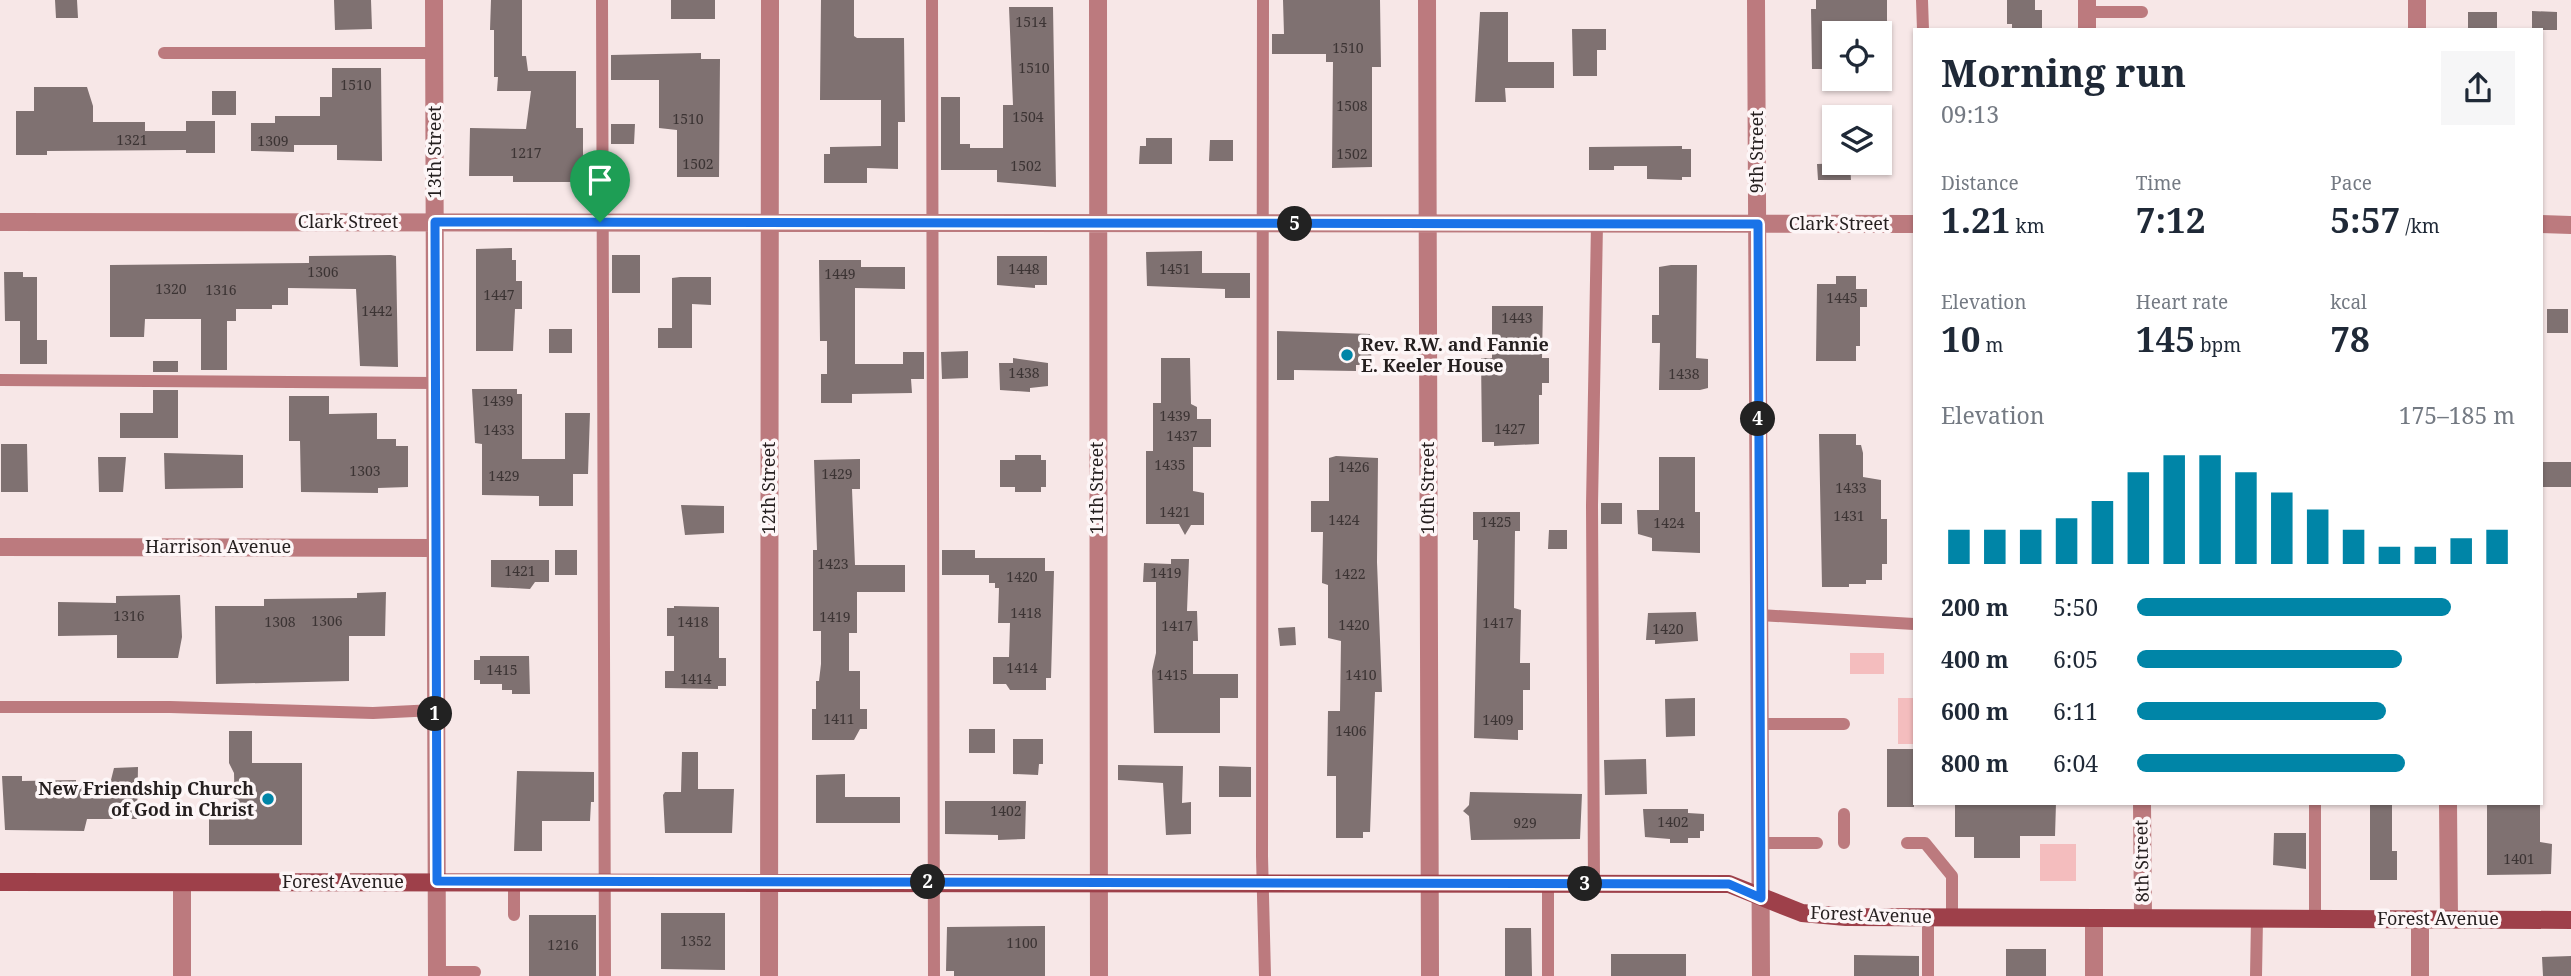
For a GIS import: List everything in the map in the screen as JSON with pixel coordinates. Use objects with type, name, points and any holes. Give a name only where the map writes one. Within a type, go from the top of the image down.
[{"type":"street","name":"13th Street","points":[[434,0],[437,974]]},
{"type":"street","name":"12th Street","points":[[769,976],[770,0]]},
{"type":"street","name":"11th Street","points":[[1098,0],[1099,976]]},
{"type":"street","name":"10th Street","points":[[1427,0],[1430,976]]},
{"type":"street","name":"9th Street","points":[[1756,0],[1761,976]]},
{"type":"street","points":[[2417,0],[2417,28]]},
{"type":"street","name":"Clark Street","points":[[0,222],[1913,224]]},
{"type":"street","points":[[2543,224],[2571,225]]},
{"type":"street","name":"Harrison Avenue","points":[[0,547],[435,548]]},
{"type":"street","name":"8th Street","points":[[2142,805],[2143,918]]},
{"type":"street","points":[[2448,805],[2449,919]]},
{"type":"street","name":"Forest Avenue","points":[[0,882],[1729,884],[1802,913],[1952,918],[2571,920]]},
{"type":"street","points":[[183,883],[183,976]]},
{"type":"street","points":[[2094,918],[2094,976]]},
{"type":"street","points":[[2420,919],[2420,976]]},
{"type":"lane","points":[[602,0],[600,222],[605,976]]},
{"type":"lane","points":[[932,0],[934,976]]},
{"type":"lane","points":[[1263,0],[1265,976]]},
{"type":"lane","points":[[1922,0],[1923,28]]},
{"type":"lane","points":[[2087,14],[2142,12]]},
{"type":"lane","points":[[164,53],[434,53]]},
{"type":"lane","points":[[1594,884],[1592,505],[1597,224]]},
{"type":"lane","points":[[0,380],[435,383]]},
{"type":"lane","points":[[1759,615],[1913,624]]},
{"type":"lane","points":[[0,708],[170,707],[373,713],[435,710]]},
{"type":"lane","points":[[1760,723],[1844,724]]},
{"type":"lane","points":[[2315,805],[2315,919]]},
{"type":"lane","points":[[1843,814],[1843,843]]},
{"type":"lane","points":[[1760,843],[1817,843]]},
{"type":"lane","points":[[1907,843],[1926,843],[1952,876],[1952,918]]},
{"type":"lane","points":[[514,882],[514,915]]},
{"type":"lane","points":[[1548,884],[1548,976]]},
{"type":"lane","points":[[1928,917],[1928,976]]},
{"type":"lane","points":[[2256,976],[2257,919]]},
{"type":"lane","points":[[437,974],[475,972]]},
{"type":"shaded area","points":[[1850,653],[1884,653],[1884,674],[1850,674]]},
{"type":"shaded area","points":[[1898,698],[1913,698],[1913,744],[1898,744]]},
{"type":"shaded area","points":[[2040,844],[2076,844],[2076,881],[2040,881]]},
{"type":"building","points":[[55,0],[77,0],[78,18],[56,18]]},
{"type":"building","points":[[334,0],[371,0],[372,29],[335,30]]},
{"type":"building","points":[[491,0],[522,0],[522,56],[526,56],[528,71],[576,71],[576,128],[583,128],[583,173],[578,173],[577,182],[513,182],[513,176],[469,176],[470,128],[526,129],[531,91],[497,91],[498,77],[494,77],[494,30],[490,30]]},
{"type":"building","points":[[671,0],[715,0],[715,19],[671,19]]},
{"type":"building","points":[[821,0],[854,0],[854,36],[857,38],[904,38],[905,122],[898,122],[898,169],[867,168],[867,183],[824,183],[824,154],[830,154],[830,147],[881,146],[881,100],[820,100]]},
{"type":"building","points":[[1283,0],[1380,0],[1381,67],[1372,67],[1372,167],[1332,168],[1333,62],[1326,62],[1326,54],[1272,54],[1272,34],[1284,34]]},
{"type":"building","points":[[1816,0],[1887,0],[1887,21],[1822,21],[1822,69],[1812,69],[1811,9],[1816,9]]},
{"type":"building","points":[[2007,0],[2035,0],[2035,10],[2042,10],[2042,28],[2012,28],[2012,24],[2007,24]]},
{"type":"building","points":[[1009,7],[1053,7],[1056,187],[997,182],[997,170],[941,170],[941,97],[960,97],[960,144],[970,144],[970,148],[1003,148],[1003,105],[1013,105]]},
{"type":"building","points":[[2532,11],[2557,12],[2557,30],[2532,28]]},
{"type":"building","points":[[1480,12],[1508,12],[1508,62],[1554,62],[1554,88],[1505,88],[1506,102],[1475,102]]},
{"type":"building","points":[[2468,12],[2497,12],[2497,28],[2468,28]]},
{"type":"building","points":[[1572,29],[1606,29],[1606,50],[1597,50],[1597,76],[1573,76]]},
{"type":"building","points":[[701,53],[701,59],[720,59],[719,177],[677,177],[677,130],[659,128],[659,80],[611,80],[611,55]]},
{"type":"building","points":[[332,68],[381,68],[382,161],[337,160],[337,145],[294,145],[294,152],[251,151],[251,123],[275,123],[275,116],[320,116],[320,97],[332,97]]},
{"type":"building","points":[[34,87],[87,87],[93,106],[93,122],[145,122],[145,131],[186,131],[186,121],[215,121],[215,153],[186,153],[186,150],[47,151],[47,155],[16,155],[16,111],[34,111]]},
{"type":"building","points":[[212,91],[236,91],[236,115],[212,115]]},
{"type":"building","points":[[611,124],[635,124],[634,144],[611,144]]},
{"type":"building","points":[[1146,138],[1172,138],[1172,164],[1139,164],[1140,146],[1146,146]]},
{"type":"building","points":[[1210,140],[1233,140],[1233,161],[1209,161]]},
{"type":"building","points":[[1682,146],[1682,149],[1691,149],[1691,177],[1682,177],[1682,180],[1647,179],[1647,166],[1614,166],[1614,170],[1589,170],[1589,147]]},
{"type":"building","points":[[1817,164],[1822,164],[1822,175],[1851,175],[1851,180],[1818,180]]},
{"type":"building","points":[[512,248],[512,260],[516,260],[516,281],[522,281],[522,309],[515,309],[513,351],[476,351],[476,249]]},
{"type":"building","points":[[1202,251],[1202,273],[1250,273],[1250,298],[1225,298],[1225,289],[1147,286],[1146,252]]},
{"type":"building","points":[[612,255],[640,255],[640,293],[612,293]]},
{"type":"building","points":[[309,256],[396,256],[398,367],[360,366],[356,289],[288,288],[288,305],[272,305],[272,309],[236,309],[236,321],[227,321],[227,370],[201,370],[201,319],[145,319],[144,337],[110,337],[110,265],[309,263]]},
{"type":"building","points":[[997,256],[1047,256],[1047,285],[1035,285],[1035,288],[997,285]]},
{"type":"building","points":[[819,260],[861,260],[861,267],[905,267],[905,289],[855,288],[855,364],[903,364],[903,352],[924,352],[924,379],[911,379],[912,393],[852,394],[852,403],[821,403],[821,374],[827,374],[827,341],[820,341]]},
{"type":"building","points":[[1697,265],[1696,358],[1708,359],[1708,388],[1659,390],[1660,343],[1652,343],[1652,315],[1659,315],[1659,267]]},
{"type":"building","points":[[4,272],[23,272],[23,277],[37,277],[37,340],[47,340],[47,364],[20,364],[20,321],[5,321]]},
{"type":"building","points":[[1836,276],[1856,276],[1856,289],[1867,289],[1867,307],[1860,307],[1860,346],[1856,346],[1856,361],[1816,361],[1817,284],[1836,284]]},
{"type":"building","points":[[711,277],[711,305],[692,304],[692,348],[658,348],[658,328],[672,328],[672,278]]},
{"type":"building","points":[[1492,306],[1543,306],[1542,358],[1549,358],[1549,383],[1542,383],[1542,395],[1539,395],[1539,444],[1494,446],[1494,442],[1482,442],[1481,358],[1492,358]]},
{"type":"building","points":[[2547,309],[2568,309],[2568,333],[2547,333]]},
{"type":"building","points":[[549,329],[572,329],[572,353],[549,353]]},
{"type":"building","points":[[1277,331],[1370,334],[1372,365],[1356,365],[1356,371],[1294,370],[1294,380],[1277,380]]},
{"type":"building","points":[[968,351],[968,378],[942,379],[941,352]]},
{"type":"building","points":[[1013,358],[1048,363],[1048,386],[1030,388],[1030,392],[1000,390],[999,363],[1013,363]]},
{"type":"building","points":[[1161,358],[1190,358],[1191,404],[1197,407],[1197,419],[1211,419],[1211,447],[1193,447],[1193,491],[1204,493],[1204,525],[1191,525],[1185,535],[1179,524],[1146,524],[1146,451],[1153,451],[1153,403],[1161,403]]},
{"type":"building","points":[[153,361],[178,361],[178,372],[153,372]]},
{"type":"building","points":[[472,389],[517,389],[517,394],[522,394],[522,459],[565,459],[565,413],[590,413],[588,474],[573,474],[573,506],[539,506],[539,496],[482,495],[482,444],[475,443]]},
{"type":"building","points":[[153,390],[178,390],[178,438],[120,438],[120,413],[153,413]]},
{"type":"building","points":[[289,396],[329,396],[329,414],[377,413],[377,439],[396,439],[396,446],[408,446],[408,487],[378,488],[378,493],[301,492],[300,441],[289,441]]},
{"type":"building","points":[[1819,434],[1856,434],[1856,445],[1861,445],[1863,453],[1863,477],[1881,480],[1881,519],[1887,519],[1887,564],[1882,564],[1882,580],[1866,580],[1866,584],[1849,584],[1849,587],[1822,587]]},
{"type":"building","points":[[1,444],[27,444],[28,492],[1,492]]},
{"type":"building","points":[[164,453],[243,455],[243,488],[165,489]]},
{"type":"building","points":[[1015,455],[1041,455],[1041,460],[1046,460],[1046,487],[1041,487],[1041,492],[1015,492],[1015,487],[1000,487],[1000,460],[1015,460]]},
{"type":"building","points":[[98,457],[126,457],[123,492],[99,492]]},
{"type":"building","points":[[1659,457],[1695,457],[1695,512],[1700,512],[1700,553],[1652,551],[1652,538],[1638,534],[1637,510],[1659,510]]},
{"type":"building","points":[[1329,458],[1378,458],[1377,562],[1382,692],[1375,692],[1370,832],[1363,832],[1363,838],[1336,838],[1336,776],[1327,776],[1328,711],[1340,711],[1341,641],[1328,638],[1328,585],[1322,583],[1323,532],[1311,532],[1311,501],[1329,501]]},
{"type":"building","points":[[860,459],[860,489],[852,489],[855,565],[905,565],[905,592],[857,592],[857,633],[849,633],[849,671],[860,671],[860,709],[867,709],[867,729],[860,729],[854,740],[812,740],[812,709],[816,709],[816,681],[819,681],[821,664],[821,631],[813,631],[813,550],[817,550],[814,460]]},
{"type":"building","points":[[2543,462],[2571,462],[2571,487],[2543,487]]},
{"type":"building","points":[[1601,503],[1622,503],[1622,524],[1601,524]]},
{"type":"building","points":[[681,505],[724,506],[724,533],[685,535]]},
{"type":"building","points":[[1473,512],[1520,512],[1520,531],[1515,531],[1514,608],[1521,610],[1520,663],[1530,663],[1530,690],[1523,690],[1523,730],[1518,730],[1518,740],[1474,738],[1478,540],[1473,540]]},
{"type":"building","points":[[1549,530],[1567,530],[1567,549],[1548,549]]},
{"type":"building","points":[[555,550],[577,550],[577,575],[555,575]]},
{"type":"building","points":[[942,550],[975,550],[975,558],[1045,558],[1045,571],[1054,571],[1051,678],[1046,678],[1046,690],[1010,690],[1006,684],[993,684],[993,657],[1009,657],[1010,623],[998,623],[999,588],[995,588],[995,583],[989,583],[989,575],[942,575]]},
{"type":"building","points":[[1171,559],[1189,559],[1187,611],[1197,611],[1198,641],[1193,641],[1193,674],[1238,674],[1238,698],[1220,698],[1220,733],[1154,733],[1152,671],[1156,653],[1156,582],[1143,582],[1144,563],[1171,564]]},
{"type":"building","points":[[491,560],[549,560],[549,582],[535,582],[530,589],[491,587]]},
{"type":"building","points":[[386,592],[385,636],[349,636],[349,681],[216,684],[215,606],[264,606],[264,599],[357,598],[357,593]]},
{"type":"building","points":[[180,595],[182,637],[178,658],[117,658],[117,635],[58,636],[58,602],[116,603],[116,596]]},
{"type":"building","points":[[719,607],[719,658],[726,658],[726,686],[718,686],[718,689],[665,688],[665,671],[674,671],[674,636],[667,636],[667,608]]},
{"type":"building","points":[[1696,612],[1698,641],[1655,644],[1655,640],[1646,640],[1648,613]]},
{"type":"building","points":[[1295,627],[1296,645],[1280,646],[1278,628]]},
{"type":"building","points":[[480,656],[529,656],[530,694],[512,694],[512,690],[502,690],[502,684],[480,684],[480,680],[474,680],[474,660],[480,660]]},
{"type":"building","points":[[1695,698],[1695,736],[1666,737],[1665,699]]},
{"type":"building","points":[[969,729],[995,729],[995,753],[969,753]]},
{"type":"building","name":"New Friendship Church of God in Christ","points":[[229,731],[252,731],[252,763],[302,763],[302,845],[209,845],[209,819],[216,819],[216,814],[235,814],[234,773],[229,763]]},
{"type":"building","points":[[1013,739],[1043,739],[1043,764],[1039,764],[1038,775],[1013,774]]},
{"type":"building","points":[[1887,749],[1913,749],[1914,807],[1887,807]]},
{"type":"building","points":[[682,752],[698,752],[698,789],[734,789],[732,833],[665,833],[663,795],[665,792],[681,792]]},
{"type":"building","points":[[1646,759],[1647,794],[1605,795],[1604,760]]},
{"type":"building","points":[[1118,765],[1183,766],[1182,803],[1191,802],[1191,834],[1166,835],[1163,783],[1118,780]]},
{"type":"building","points":[[1219,766],[1251,767],[1251,797],[1219,797]]},
{"type":"building","points":[[138,767],[137,819],[87,819],[84,831],[5,830],[2,776],[22,776],[22,781],[76,780],[76,784],[110,784],[114,768]]},
{"type":"building","points":[[517,771],[594,772],[594,802],[591,802],[590,821],[542,821],[542,851],[514,851]]},
{"type":"building","points":[[845,774],[845,797],[900,797],[900,823],[816,823],[816,775]]},
{"type":"building","points":[[1470,792],[1582,794],[1580,839],[1471,840],[1469,816],[1463,811],[1469,805]]},
{"type":"building","points":[[945,801],[1026,801],[1025,839],[998,840],[998,835],[945,834]]},
{"type":"building","points":[[1955,805],[2056,805],[2055,836],[2020,836],[2020,858],[1974,858],[1974,837],[1955,837]]},
{"type":"building","points":[[2370,805],[2392,805],[2392,851],[2397,851],[2397,880],[2370,880]]},
{"type":"building","points":[[2487,805],[2540,805],[2540,842],[2552,844],[2551,874],[2487,875]]},
{"type":"building","points":[[1643,809],[1688,809],[1688,813],[1704,814],[1704,831],[1700,831],[1700,838],[1688,838],[1688,843],[1670,843],[1670,839],[1645,837]]},
{"type":"building","points":[[2274,833],[2306,833],[2306,869],[2273,865]]},
{"type":"building","points":[[661,913],[725,913],[725,970],[661,969]]},
{"type":"building","points":[[529,915],[596,915],[596,976],[529,976]]},
{"type":"building","points":[[1045,926],[1045,976],[954,976],[954,971],[946,971],[947,927]]},
{"type":"building","points":[[1505,928],[1531,928],[1532,976],[1505,976]]},
{"type":"building","points":[[2006,949],[2046,949],[2046,976],[2006,976]]},
{"type":"building","points":[[1611,954],[1686,954],[1686,976],[1611,976]]},
{"type":"building","points":[[1854,955],[1919,956],[1919,976],[1854,976]]},
{"type":"building","points":[[2571,956],[2571,976],[2543,976],[2542,957]]},
{"type":"place","name":"Rev. R.W. and Fannie E. Keeler House","points":[[1347,355]]},
{"type":"place","name":"New Friendship Church of God in Christ","points":[[268,799]]},
{"type":"route","points":[[435,222],[600,222],[1758,224],[1761,898],[1729,884],[437,881],[435,222]]}]
